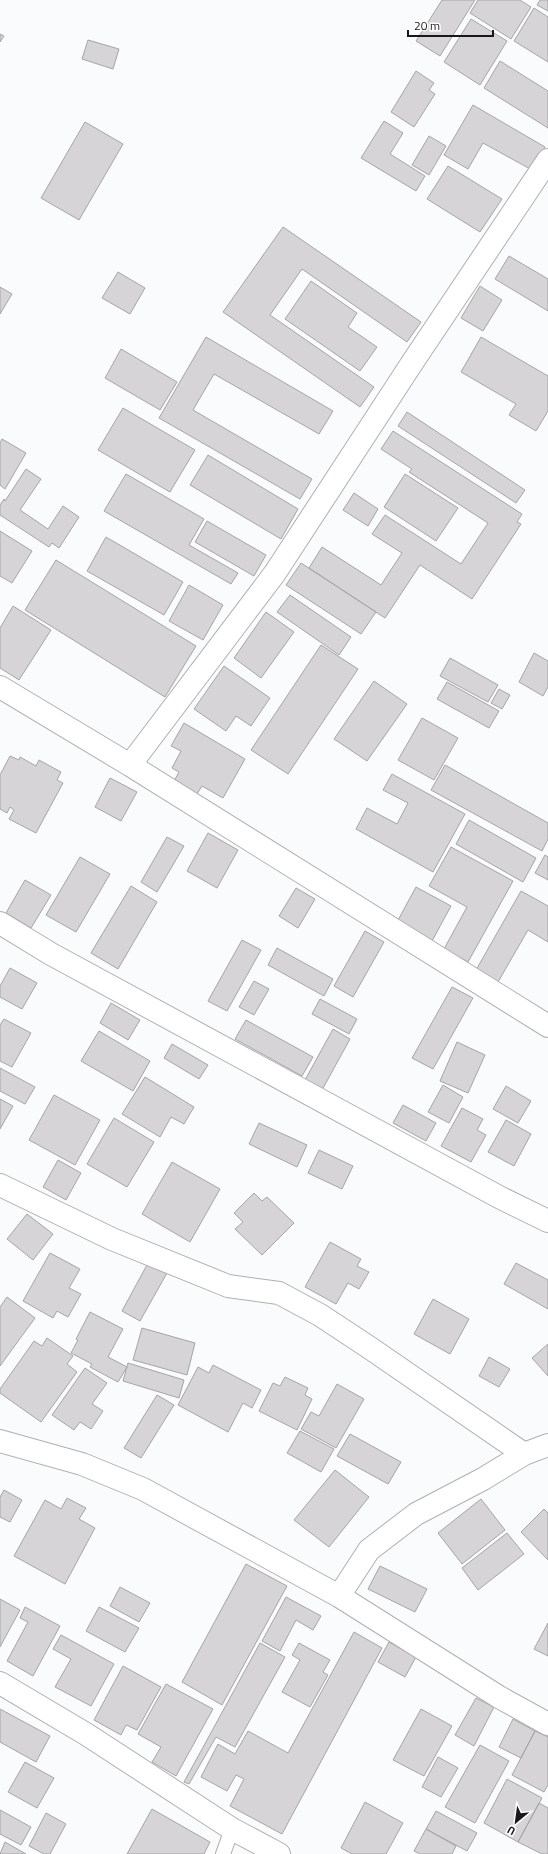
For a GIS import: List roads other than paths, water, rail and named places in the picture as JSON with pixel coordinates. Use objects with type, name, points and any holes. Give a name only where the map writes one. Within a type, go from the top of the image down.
[{"type":"street","points":[[130,766],[275,573],[412,363],[548,160]]},
{"type":"street","points":[[0,687],[130,766],[548,1026]]},
{"type":"street","points":[[0,923],[79,969],[499,1197],[548,1221]]},
{"type":"street","points":[[0,1185],[112,1239],[228,1286],[279,1293],[320,1315],[524,1454]]},
{"type":"street","points":[[0,1442],[82,1464],[143,1489],[339,1596],[499,1697],[548,1724]]},
{"type":"street","points":[[339,1596],[369,1550],[416,1514],[483,1479],[524,1454],[548,1445]]},
{"type":"street","points":[[0,1683],[86,1734],[232,1829],[279,1854]]},
{"type":"lane","points":[[223,1854],[232,1829]]}]
